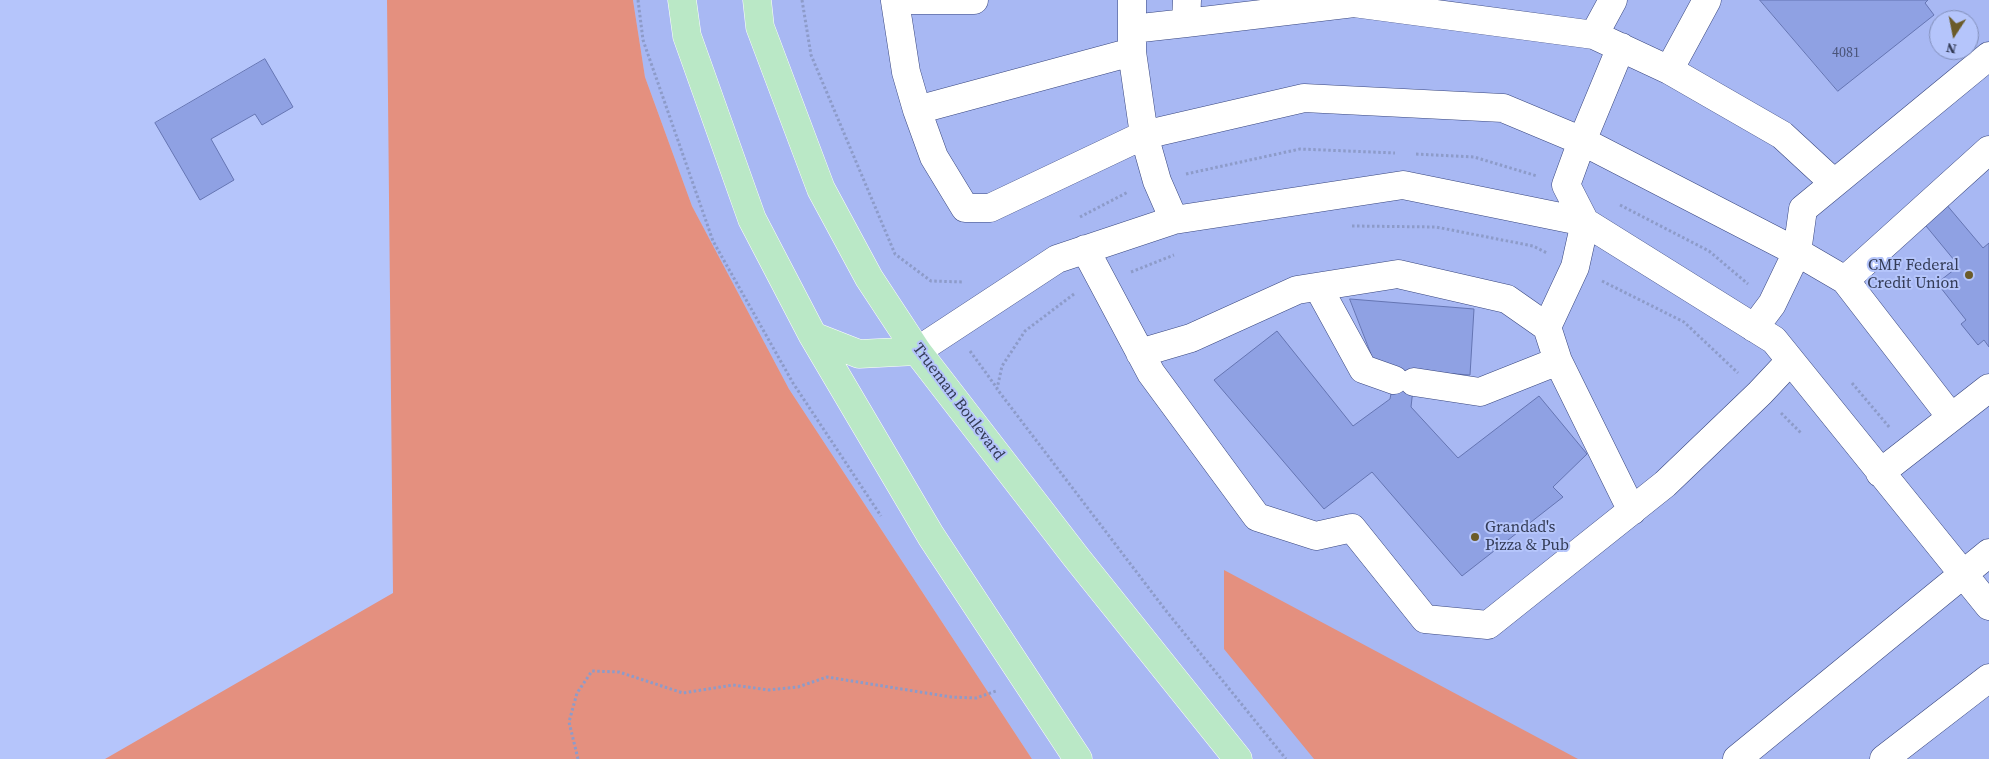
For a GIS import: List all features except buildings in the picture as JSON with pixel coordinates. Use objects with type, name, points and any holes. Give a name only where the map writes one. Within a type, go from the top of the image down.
[{"type":"main road","points":[[682,0],[687,36],[752,219],[813,336],[931,536],[1078,759]]},
{"type":"main road","name":"Trueman Boulevard","points":[[757,0],[760,27],[821,189],[869,278],[917,351],[1076,557],[1238,759]]},
{"type":"main road","points":[[813,336],[859,354],[917,351]]},
{"type":"lane","points":[[974,0],[895,0],[906,72],[917,110],[934,157],[966,208],[990,208],[1144,135],[1304,98],[1503,108],[1582,141],[1797,252],[1845,280],[1951,417]]},
{"type":"lane","points":[[1132,0],[1132,41],[1144,135],[1157,181],[1174,220]]},
{"type":"lane","points":[[1594,35],[1613,0]]},
{"type":"lane","points":[[1669,70],[1707,0]]},
{"type":"lane","points":[[917,110],[1132,41],[1186,12],[1354,2],[1594,35],[1669,70],[1782,135],[1834,183]]},
{"type":"lane","points":[[1547,327],[1575,267],[1584,222],[1566,185],[1621,47]]},
{"type":"lane","points":[[1754,328],[1772,304],[1797,252],[1803,208],[1989,56]]},
{"type":"lane","points":[[1845,280],[1989,150]]},
{"type":"lane","points":[[917,351],[1057,259],[1085,248],[1174,220],[1403,185],[1584,222],[1774,340],[1989,606]]},
{"type":"lane","points":[[1085,248],[1151,373],[1256,516],[1316,536],[1352,528],[1425,619],[1488,625],[1665,484],[1760,393],[1790,361]]},
{"type":"lane","points":[[1140,352],[1191,338],[1297,290],[1398,274],[1507,298],[1547,327],[1558,361],[1632,510]]},
{"type":"lane","points":[[1318,286],[1362,369],[1404,381],[1480,392],[1558,361]]},
{"type":"lane","points":[[1880,472],[1989,388]]},
{"type":"lane","points":[[1737,759],[1989,553]]},
{"type":"lane","points":[[1884,759],[1989,678]]},
{"type":"path","points":[[802,0],[811,55],[896,254],[931,281],[966,282]]},
{"type":"path","points":[[1073,220],[1123,194],[1157,181],[1300,149],[1397,153]]},
{"type":"path","points":[[1406,154],[1474,157],[1566,185]]},
{"type":"path","points":[[1617,203],[1709,251],[1772,304]]},
{"type":"path","points":[[1348,226],[1436,227],[1533,246],[1684,322],[1802,434]]},
{"type":"path","points":[[1182,252],[1070,296],[1025,331],[1002,366],[997,389],[1167,612],[1286,759]]},
{"type":"path","points":[[1846,377],[1888,426],[1906,452]]},
{"type":"path","points":[[578,759],[569,722],[577,693],[592,671],[619,672],[684,693],[733,685],[769,690],[798,687],[827,677],[951,697],[976,698],[996,691]]},
{"type":"shaded area","points":[[387,0],[633,0],[645,77],[692,206],[789,389],[1032,759],[105,759],[393,593]]},
{"type":"shaded area","points":[[633,0],[1989,0],[1989,759],[1032,759],[789,389],[692,206],[645,77]]},
{"type":"shaded area","points":[[1224,570],[1578,759],[1314,759],[1224,649]]},
{"type":"place","name":"CMF Federal Credit Union","points":[[1969,275]]},
{"type":"place","name":"Grandad's Pizza & Pub","points":[[1475,537]]}]
